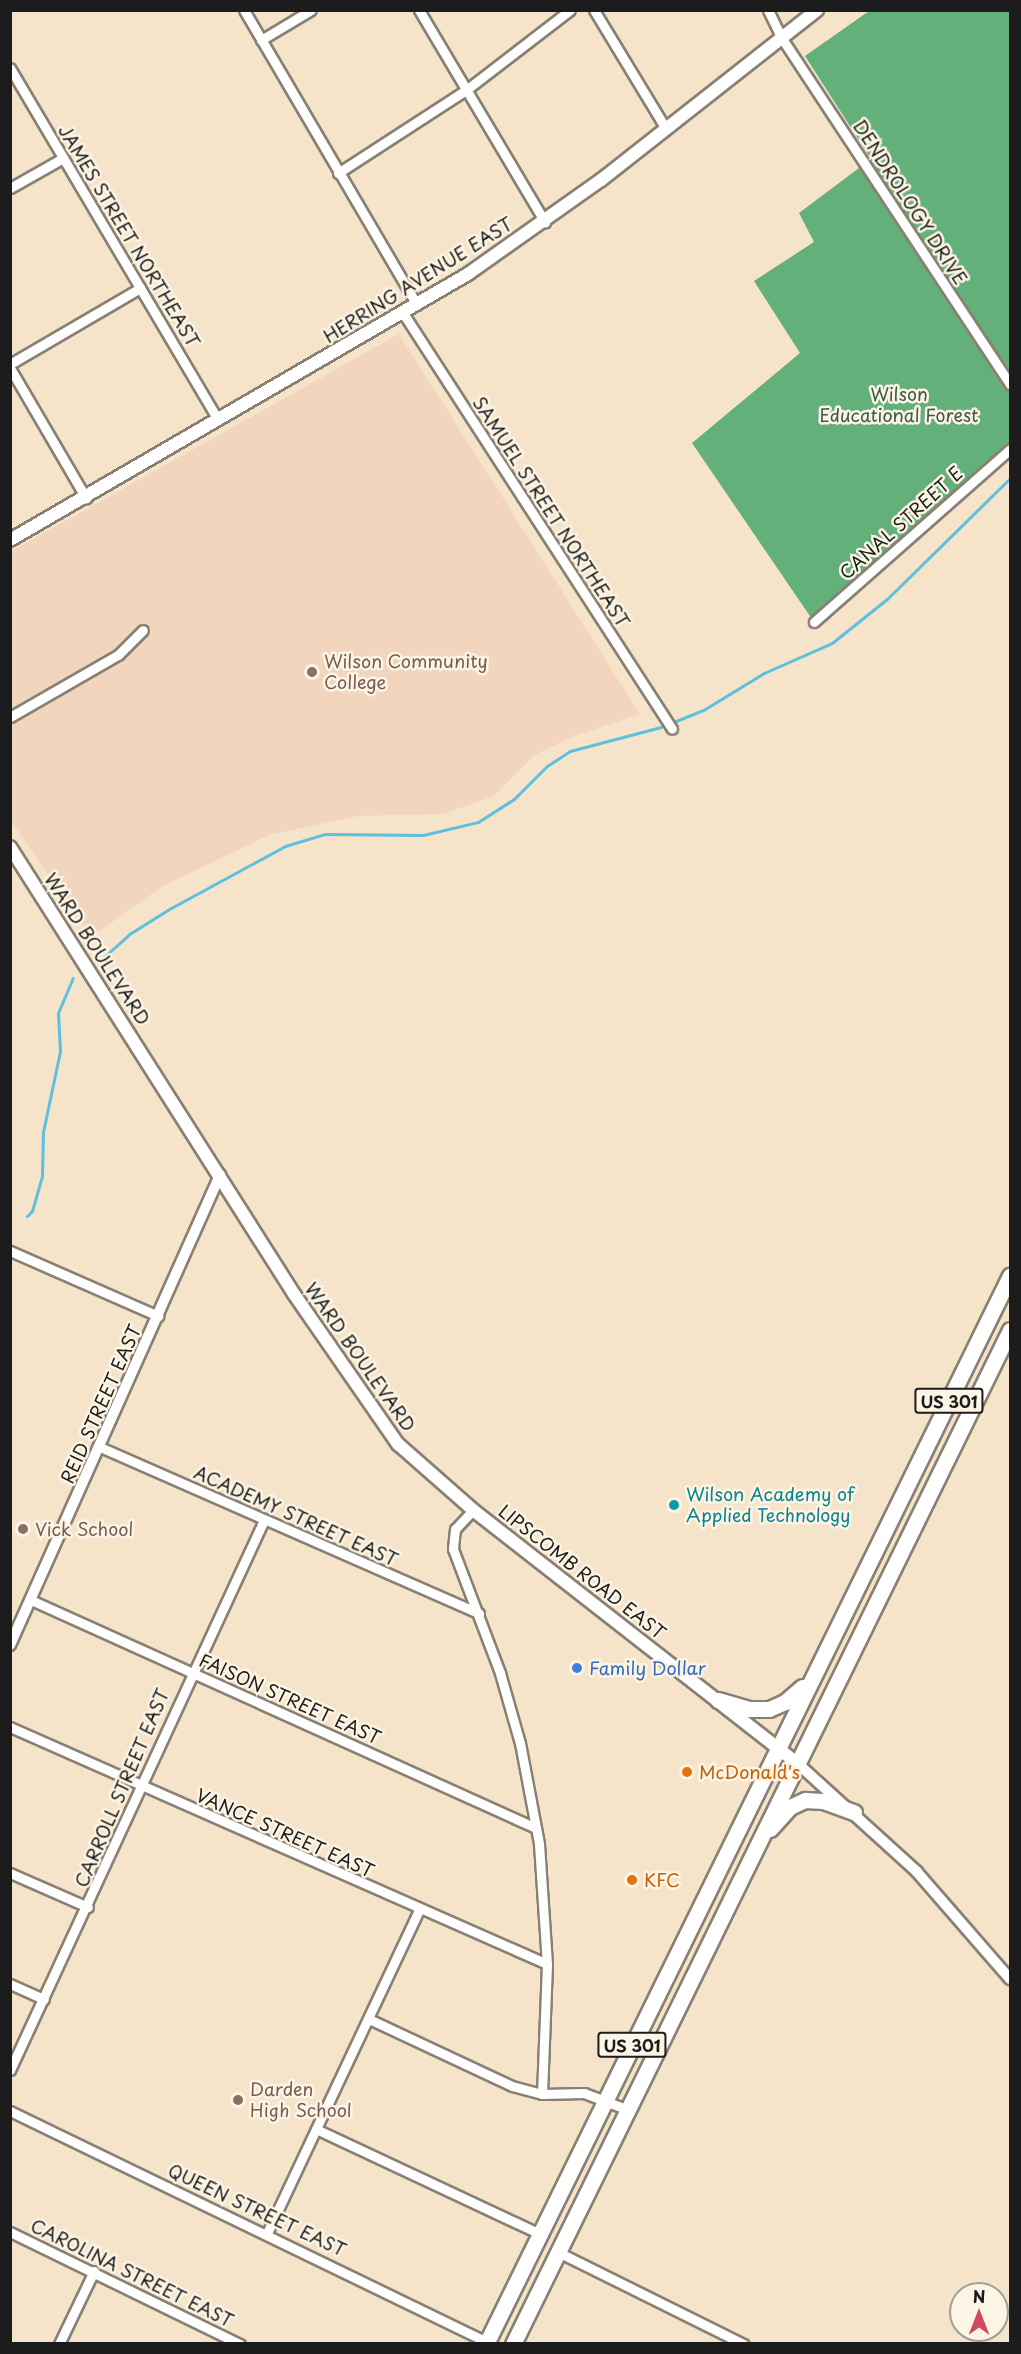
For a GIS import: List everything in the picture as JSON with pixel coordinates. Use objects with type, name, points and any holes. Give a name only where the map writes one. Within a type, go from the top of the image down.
[{"type":"highway","name":"US 301","points":[[487,2343],[812,1676],[1011,1276]]},
{"type":"highway","name":"US 301","points":[[513,2343],[796,1763],[1011,1330]]},
{"type":"highway","points":[[718,1700],[750,1709],[770,1709],[785,1702],[812,1676]]},
{"type":"highway","points":[[756,1845],[786,1811],[800,1802],[823,1801],[854,1812]]},
{"type":"main road","name":"HERRING AVENUE EAST","points":[[10,540],[417,305],[545,222],[817,10]]},
{"type":"main road","name":"WARD BOULEVARD","points":[[10,847],[365,1401],[398,1444],[473,1510]]},
{"type":"main road","name":"LIPSCOMB ROAD EAST","points":[[473,1510],[796,1763]]},
{"type":"street","points":[[244,10],[417,305]]},
{"type":"street","points":[[261,40],[311,10]]},
{"type":"street","points":[[419,10],[545,222]]},
{"type":"street","points":[[338,173],[466,90],[570,10]]},
{"type":"street","points":[[594,10],[666,129]]},
{"type":"street","name":"DENDROLOGY DRIVE","points":[[768,10],[781,37],[1011,384]]},
{"type":"street","name":"JAMES STREET NORTHEAST","points":[[10,68],[218,420]]},
{"type":"street","points":[[10,188],[63,158]]},
{"type":"street","points":[[86,498],[10,366],[140,288]]},
{"type":"street","name":"SAMUEL STREET NORTHEAST","points":[[403,313],[672,729]]},
{"type":"street","name":"CANAL STREET E","points":[[814,622],[1011,449]]},
{"type":"street","points":[[10,717],[118,655],[143,630]]},
{"type":"street","name":"REID STREET EAST","points":[[10,1645],[220,1175]]},
{"type":"street","points":[[10,1251],[158,1316]]},
{"type":"street","name":"ACADEMY STREET EAST","points":[[100,1446],[479,1613]]},
{"type":"street","points":[[473,1510],[452,1538],[479,1613],[517,1733],[536,1828],[547,1964],[542,2094]]},
{"type":"street","name":"CARROLL STREET EAST","points":[[10,2070],[88,1907],[190,1672],[264,1520]]},
{"type":"street","name":"FAISON STREET EAST","points":[[31,1600],[536,1828]]},
{"type":"street","name":"VANCE STREET EAST","points":[[10,1727],[140,1787],[547,1964]]},
{"type":"street","name":"LIPSCOMB ROAD EAST","points":[[796,1763],[854,1812],[917,1872],[1011,1979]]},
{"type":"street","points":[[10,1873],[88,1907]]},
{"type":"street","points":[[267,2233],[420,1910]]},
{"type":"street","points":[[10,1984],[44,1999]]},
{"type":"street","points":[[369,2019],[512,2086],[542,2094],[584,2093],[626,2109]]},
{"type":"street","name":"QUEEN STREET EAST","points":[[10,2112],[267,2233],[487,2343]]},
{"type":"street","points":[[316,2129],[540,2234]]},
{"type":"street","name":"CAROLINA STREET EAST","points":[[10,2232],[240,2343]]},
{"type":"street","points":[[558,2252],[743,2343]]},
{"type":"street","points":[[59,2343],[94,2271]]},
{"type":"shaded area","name":"Wilson Community College","points":[[399,334],[640,714],[574,736],[533,756],[494,796],[443,814],[358,816],[269,835],[163,886],[91,937],[11,821],[10,552]]},
{"type":"green space","name":"Wilson Educational Forest","points":[[869,11],[1010,11],[1010,456],[814,622],[692,443],[800,353],[754,281],[814,242],[799,213],[871,159],[805,56]]},
{"type":"waterway","points":[[676,721],[705,709],[764,673],[832,643],[887,599],[1010,478]]},
{"type":"waterway","points":[[104,957],[131,933],[171,908],[285,846],[325,834],[423,835],[478,822],[514,799],[547,766],[570,751],[661,727]]},
{"type":"waterway","points":[[27,1216],[32,1211],[42,1175],[43,1132],[60,1051],[58,1013],[73,978]]},
{"type":"place","name":"Wilson Community College","points":[[312,672]]},
{"type":"place","name":"Wilson Academy of Applied Technology","points":[[674,1505]]},
{"type":"place","name":"Vick School","points":[[23,1529]]},
{"type":"place","name":"Family Dollar","points":[[577,1668]]},
{"type":"place","name":"McDonald's","points":[[687,1772]]},
{"type":"place","name":"KFC","points":[[632,1880]]},
{"type":"place","name":"Darden High School","points":[[238,2100]]}]
